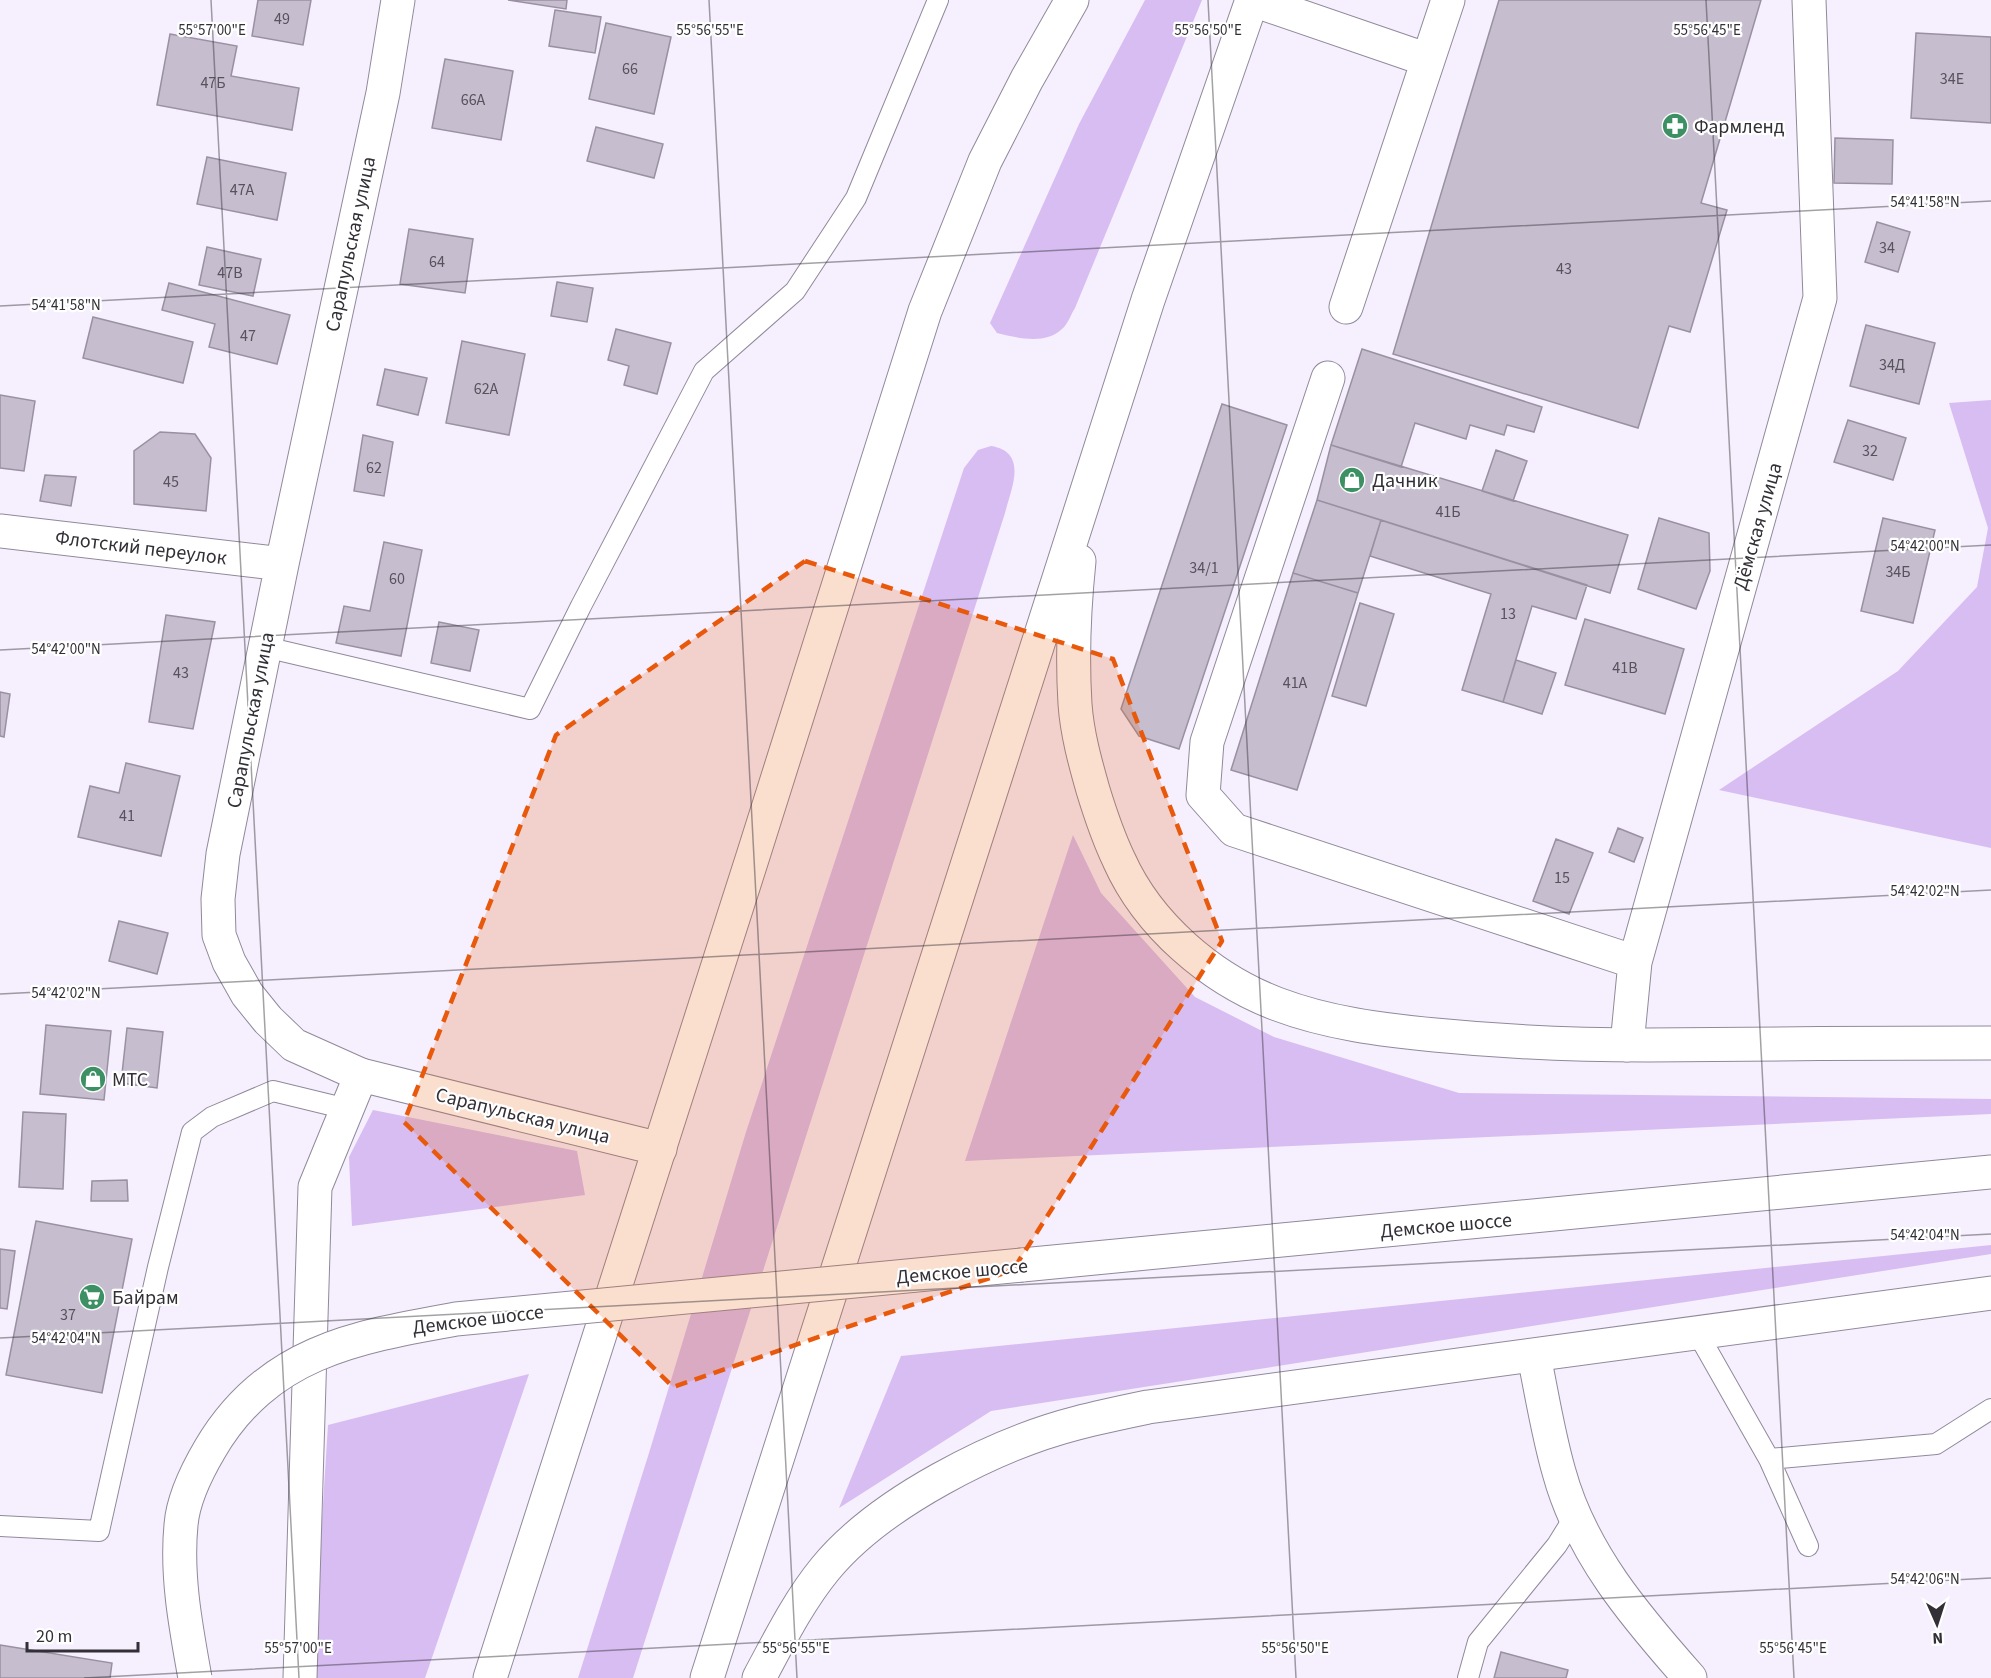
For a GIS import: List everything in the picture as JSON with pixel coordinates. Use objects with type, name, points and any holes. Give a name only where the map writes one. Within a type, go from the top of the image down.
[{"type":"main road","name":"Сарапульская улица","points":[[398,0],[382,93],[223,854],[218,898],[219,935],[229,962],[247,994],[267,1020],[294,1044],[361,1075],[660,1149]]},
{"type":"main road","points":[[490,1678],[925,311],[985,161],[1027,79],[1072,0]]},
{"type":"main road","points":[[707,1678],[1151,293],[1253,0],[1428,60]]},
{"type":"main road","points":[[1347,307],[1448,0]]},
{"type":"main road","name":"Дёмская улица","points":[[1627,1045],[1635,962],[1820,298],[1809,0]]},
{"type":"main road","points":[[1328,378],[1207,742],[1203,795],[1234,830],[1635,962]]},
{"type":"main road","points":[[1086,495],[1073,644],[1075,707],[1085,764],[1101,815],[1120,862],[1146,906],[1184,947],[1227,980],[1274,1003],[1320,1018],[1391,1031],[1501,1042],[1627,1045],[1991,1043]]},
{"type":"main road","name":"Флотский переулок","points":[[0,531],[282,564]]},
{"type":"main road","points":[[300,1678],[315,1186],[361,1075]]},
{"type":"main road","name":"Демское шоссе","points":[[195,1678],[180,1575],[181,1523],[195,1473],[218,1435],[246,1401],[292,1366],[335,1346],[363,1338],[456,1318],[1991,1172]]},
{"type":"main road","points":[[759,1678],[790,1621],[825,1569],[864,1530],[906,1499],[967,1466],[1021,1441],[1076,1423],[1148,1407],[1991,1293]]},
{"type":"main road","points":[[1534,1356],[1559,1473],[1575,1516],[1597,1561],[1637,1617],[1690,1678]]},
{"type":"lane","points":[[265,647],[530,709],[704,371],[795,291],[856,198],[938,0]]},
{"type":"lane","points":[[0,1526],[99,1531],[158,1267],[192,1132],[212,1117],[273,1091],[347,1109]]},
{"type":"lane","points":[[1698,1334],[1768,1459],[1808,1546]]},
{"type":"lane","points":[[1768,1459],[1936,1444],[1991,1409]]},
{"type":"lane","points":[[1468,1678],[1478,1642],[1557,1545],[1575,1516]]},
{"type":"highlighted area","points":[[805,561],[1113,659],[1222,941],[1013,1270],[673,1387],[404,1122],[556,735]]},
{"type":"shaded area","points":[[1145,0],[1202,0],[1075,308],[1064,327],[1048,337],[1031,339],[997,333],[990,323],[1079,124]]},
{"type":"shaded area","points":[[1991,400],[1991,848],[1719,790],[1898,671],[1977,587],[1988,528],[1949,403]]},
{"type":"shaded area","points":[[991,446],[1003,450],[1014,464],[1013,483],[1005,513],[633,1678],[578,1678],[746,1132],[964,468],[978,450]]},
{"type":"shaded area","points":[[1073,835],[1101,893],[1195,997],[1274,1037],[1459,1093],[1991,1099],[1991,1114],[965,1161]]},
{"type":"shaded area","points":[[373,1110],[577,1151],[585,1195],[352,1226],[349,1157]]},
{"type":"shaded area","points":[[1991,1245],[1991,1254],[991,1411],[839,1508],[901,1356]]},
{"type":"shaded area","points":[[529,1374],[425,1678],[312,1678],[328,1425]]},
{"type":"building","points":[[258,0],[311,0],[303,45],[252,36]]},
{"type":"building","points":[[508,0],[567,0],[566,9]]},
{"type":"building","points":[[1499,0],[1761,0],[1701,203],[1727,210],[1690,332],[1669,326],[1638,428],[1393,354]]},
{"type":"building","points":[[555,10],[601,17],[595,53],[549,46]]},
{"type":"building","points":[[606,23],[671,37],[654,114],[589,99]]},
{"type":"building","points":[[1916,33],[1991,37],[1991,123],[1911,118]]},
{"type":"building","points":[[170,34],[237,46],[231,76],[299,88],[292,130],[157,105]]},
{"type":"building","points":[[445,59],[513,71],[501,140],[432,128]]},
{"type":"building","points":[[596,127],[663,144],[654,178],[587,161]]},
{"type":"building","points":[[1835,138],[1893,140],[1892,184],[1834,183]]},
{"type":"building","points":[[207,157],[286,173],[277,220],[197,204]]},
{"type":"building","points":[[1877,222],[1910,232],[1898,272],[1865,262]]},
{"type":"building","points":[[409,229],[473,239],[465,293],[400,284]]},
{"type":"building","points":[[207,247],[261,259],[253,296],[199,285]]},
{"type":"building","points":[[557,282],[593,288],[587,322],[551,316]]},
{"type":"building","points":[[169,283],[290,315],[277,364],[209,347],[215,324],[162,310]]},
{"type":"building","points":[[93,317],[193,342],[183,383],[83,358]]},
{"type":"building","points":[[1866,325],[1935,343],[1919,404],[1850,386]]},
{"type":"building","points":[[616,329],[671,343],[657,394],[624,385],[629,366],[608,360]]},
{"type":"building","points":[[462,341],[525,354],[509,435],[446,423]]},
{"type":"building","points":[[1362,349],[1542,407],[1534,432],[1507,425],[1504,435],[1470,425],[1466,439],[1415,423],[1401,467],[1331,445]]},
{"type":"building","points":[[385,369],[427,378],[418,415],[377,405]]},
{"type":"building","points":[[0,395],[35,401],[24,471],[0,468]]},
{"type":"building","points":[[1222,404],[1287,425],[1179,749],[1139,736],[1121,709]]},
{"type":"building","points":[[1848,420],[1906,438],[1893,480],[1834,462]]},
{"type":"building","points":[[160,432],[195,434],[211,458],[206,511],[134,504],[134,451]]},
{"type":"building","points":[[363,435],[393,442],[384,496],[354,491]]},
{"type":"building","points":[[1331,445],[1628,535],[1610,593],[1317,500]]},
{"type":"building","points":[[1496,450],[1527,461],[1513,501],[1482,491]]},
{"type":"building","points":[[45,475],[76,477],[71,506],[40,501]]},
{"type":"building","points":[[1317,500],[1381,520],[1358,593],[1293,573]]},
{"type":"building","points":[[1659,518],[1709,533],[1710,571],[1696,609],[1638,589]]},
{"type":"building","points":[[1883,518],[1935,530],[1913,623],[1861,611]]},
{"type":"building","points":[[1381,520],[1587,585],[1576,619],[1532,606],[1503,702],[1462,690],[1491,594],[1370,556]]},
{"type":"building","points":[[384,542],[422,550],[401,656],[336,643],[344,606],[370,611]]},
{"type":"building","points":[[1293,573],[1358,593],[1297,790],[1231,770]]},
{"type":"building","points":[[1360,603],[1394,614],[1366,706],[1332,696]]},
{"type":"building","points":[[166,615],[215,622],[193,729],[149,722]]},
{"type":"building","points":[[1585,619],[1684,649],[1665,714],[1565,685]]},
{"type":"building","points":[[439,622],[479,630],[470,671],[431,663]]},
{"type":"building","points":[[1516,660],[1556,673],[1542,714],[1503,702]]},
{"type":"building","points":[[0,692],[10,694],[4,737],[0,736]]},
{"type":"building","points":[[126,763],[180,776],[161,856],[78,837],[90,786],[119,793]]},
{"type":"building","points":[[1618,828],[1643,838],[1634,862],[1609,852]]},
{"type":"building","points":[[1556,839],[1593,853],[1569,914],[1533,901]]},
{"type":"building","points":[[119,921],[168,933],[157,974],[109,961]]},
{"type":"building","points":[[46,1025],[111,1031],[104,1100],[40,1094]]},
{"type":"building","points":[[127,1028],[163,1032],[157,1088],[121,1083]]},
{"type":"building","points":[[23,1112],[66,1114],[63,1189],[19,1187]]},
{"type":"building","points":[[127,1180],[128,1201],[91,1201],[92,1181]]},
{"type":"building","points":[[36,1221],[132,1239],[102,1393],[6,1375]]},
{"type":"building","points":[[0,1249],[15,1251],[7,1309],[0,1308]]},
{"type":"building","points":[[0,1645],[112,1663],[110,1678],[0,1678]]},
{"type":"building","points":[[1501,1652],[1568,1670],[1566,1678],[1494,1678]]},
{"type":"place","name":"Фармленд","points":[[1675,126]]},
{"type":"place","name":"Дачник","points":[[1352,480]]},
{"type":"place","name":"МТС","points":[[93,1079]]},
{"type":"place","name":"Байрам","points":[[92,1297]]}]
